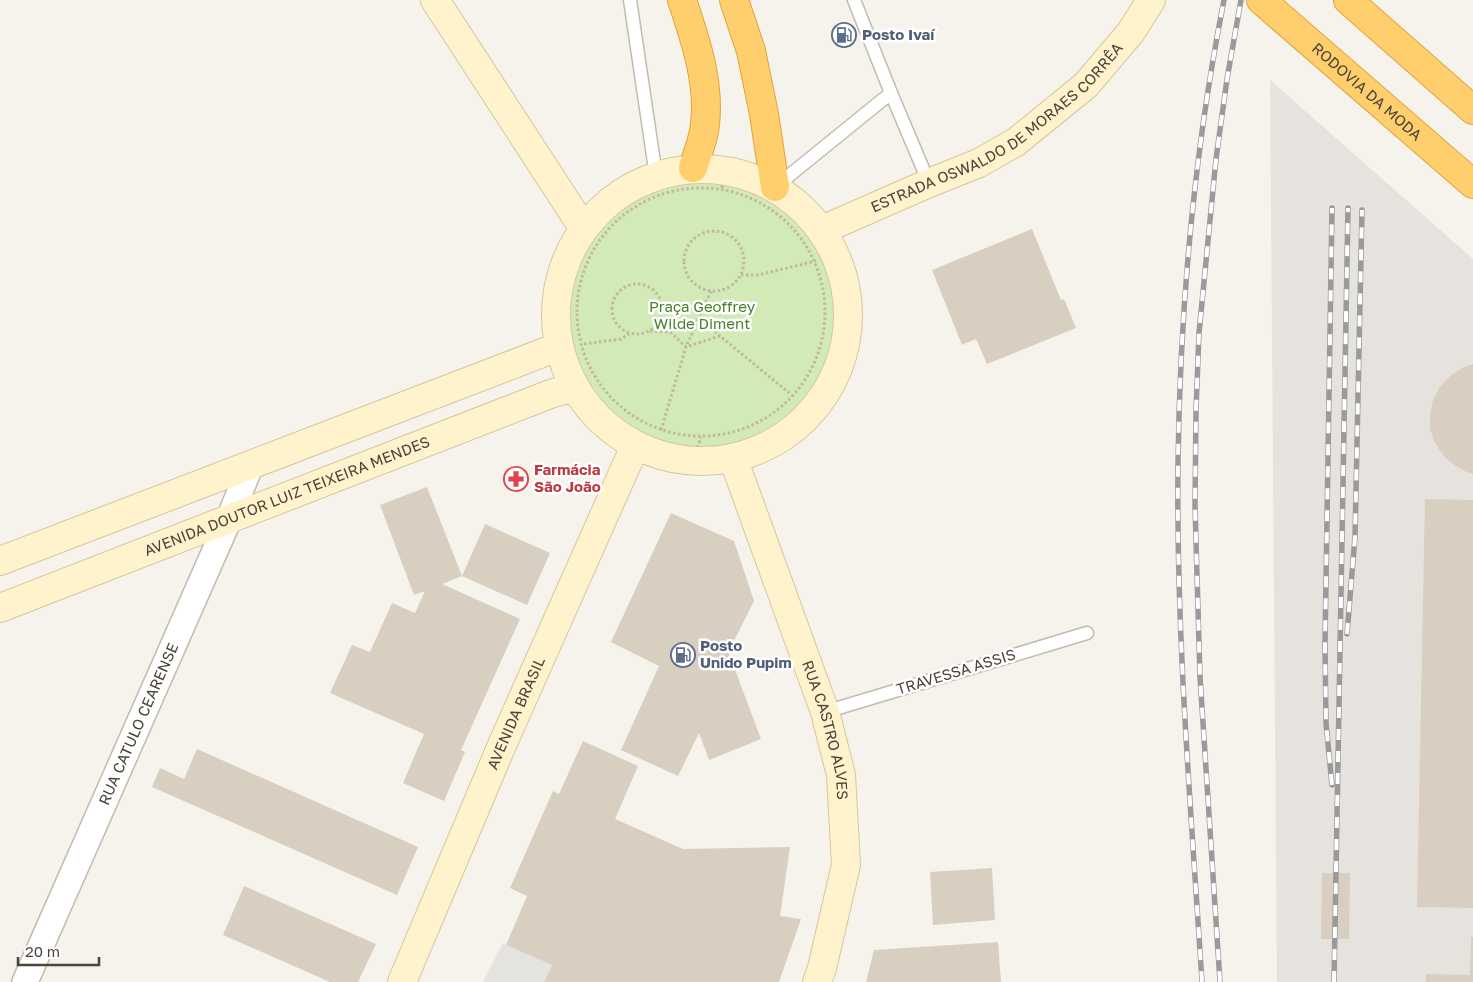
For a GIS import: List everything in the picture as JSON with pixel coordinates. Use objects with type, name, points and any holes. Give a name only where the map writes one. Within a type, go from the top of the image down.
[{"type":"highway","points":[[682,0],[698,50],[705,92],[706,125],[693,168]]},
{"type":"highway","points":[[734,0],[752,60],[764,114],[775,187]]},
{"type":"highway","name":"RODOVIA DA MODA","points":[[1261,0],[1473,184]]},
{"type":"highway","points":[[1348,0],[1473,110]]},
{"type":"main road","points":[[435,0],[582,226]]},
{"type":"main road","name":"ESTRADA OSWALDO DE MORAES CORRÊA","points":[[822,230],[980,163],[1016,142],[1086,85],[1131,32],[1151,0]]},
{"type":"main road","points":[[693,168],[722,179],[750,176],[775,187],[801,206],[822,230],[843,273],[849,320],[838,372],[814,409],[778,440],[733,458],[693,462],[663,457],[635,446],[600,422],[573,388],[569,346],[554,314],[559,280],[582,226],[621,192],[656,176],[693,168]]},
{"type":"main road","points":[[0,561],[251,464],[569,346]]},
{"type":"main road","name":"AVENIDA DOUTOR LUIZ TEIXEIRA MENDES","points":[[0,608],[553,393],[573,388]]},
{"type":"main road","name":"AVENIDA BRASIL","points":[[402,982],[502,745],[635,446]]},
{"type":"main road","name":"RUA CASTRO ALVES","points":[[733,458],[824,712],[841,776],[846,865],[817,982]]},
{"type":"street","name":"RUA CATULO CEARENSE","points":[[25,982],[229,519],[251,464]]},
{"type":"lane","points":[[630,0],[656,176]]},
{"type":"lane","points":[[854,0],[929,183]]},
{"type":"lane","points":[[775,187],[891,93]]},
{"type":"lane","name":"TRAVESSA ASSIS","points":[[824,712],[1087,633]]},
{"type":"path","points":[[722,179],[778,213],[800,234],[816,261],[825,296],[825,332],[814,366],[793,396],[767,418],[736,432],[701,436],[681,435],[661,430],[633,417],[610,398],[569,346],[582,274],[597,242],[621,216],[652,197],[722,179]]},
{"type":"path","points":[[716,231],[726,233],[741,246],[744,256],[744,266],[741,275],[736,283],[720,291],[701,288],[687,274],[685,254],[689,245],[696,237],[705,232],[716,231]]},
{"type":"path","points":[[741,275],[758,275],[816,261]]},
{"type":"path","points":[[634,284],[642,285],[650,288],[661,301],[662,310],[660,318],[656,326],[650,331],[643,334],[629,334],[616,324],[612,316],[614,299],[626,287],[634,284]]},
{"type":"path","points":[[661,430],[686,346],[711,291]]},
{"type":"path","points":[[700,317],[720,336],[793,396]]},
{"type":"path","points":[[650,331],[670,332],[686,346]]},
{"type":"path","points":[[569,346],[621,339],[629,334]]},
{"type":"path","points":[[686,346],[720,336]]},
{"type":"path","points":[[693,462],[701,436]]},
{"type":"shaded area","points":[[1270,80],[1473,259],[1473,982],[1277,982]]},
{"type":"shaded area","points":[[503,943],[552,965],[544,982],[483,982]]},
{"type":"green space","name":"Praça Geoffrey Wilde Diment","points":[[702,169],[744,175],[771,186],[795,202],[815,222],[831,246],[842,273],[848,315],[842,357],[831,384],[815,408],[795,428],[771,444],[744,455],[702,461],[660,455],[633,444],[609,428],[589,408],[573,384],[562,357],[556,315],[562,273],[573,246],[589,222],[609,202],[633,186],[660,175]]},
{"type":"building","points":[[1032,229],[1061,300],[1064,299],[1076,328],[987,364],[976,339],[962,345],[932,270]]},
{"type":"building","points":[[1473,364],[1473,474],[1454,465],[1443,455],[1435,443],[1430,429],[1430,414],[1433,400],[1440,387],[1450,376],[1462,368]]},
{"type":"building","points":[[427,487],[462,576],[442,584],[520,619],[461,750],[465,752],[444,801],[403,783],[424,734],[330,693],[352,645],[370,652],[392,603],[415,613],[425,591],[414,595],[380,505]]},
{"type":"building","points":[[1425,499],[1473,500],[1473,908],[1417,907]]},
{"type":"building","name":"Posto Unido Pupim","points":[[671,513],[734,541],[754,601],[735,639],[725,643],[761,739],[709,760],[699,733],[678,776],[621,750],[659,666],[611,642]]},
{"type":"building","points":[[485,524],[550,553],[527,605],[462,576]]},
{"type":"building","points":[[583,741],[638,766],[615,819],[683,849],[790,847],[780,916],[801,919],[779,982],[544,982],[552,965],[506,945],[527,896],[510,888],[553,791],[559,794]]},
{"type":"building","points":[[197,749],[418,847],[397,895],[152,787],[160,768],[184,779]]},
{"type":"building","points":[[992,868],[995,920],[933,925],[930,872]]},
{"type":"building","points":[[1322,873],[1350,873],[1349,939],[1321,939]]},
{"type":"building","points":[[244,886],[376,944],[358,982],[330,982],[223,935]]},
{"type":"building","points":[[1471,937],[1473,937],[1473,982],[1426,982],[1426,974],[1470,975]]},
{"type":"building","points":[[998,942],[1001,982],[866,982],[874,950]]},
{"type":"railway","points":[[1202,982],[1179,593],[1179,405],[1190,230],[1204,115],[1224,0]]},
{"type":"railway","points":[[1220,982],[1200,677],[1195,506],[1196,410],[1199,333],[1216,159],[1227,79],[1241,0]]},
{"type":"railway","points":[[1332,208],[1325,644],[1326,723],[1332,785]]},
{"type":"railway","points":[[1334,982],[1348,208]]},
{"type":"railway","points":[[1347,634],[1355,537],[1362,210]]},
{"type":"place","name":"Posto Ivaí","points":[[844,35]]},
{"type":"place","name":"Farmácia São João","points":[[516,479]]},
{"type":"place","name":"Posto Unido Pupim","points":[[683,655]]}]
